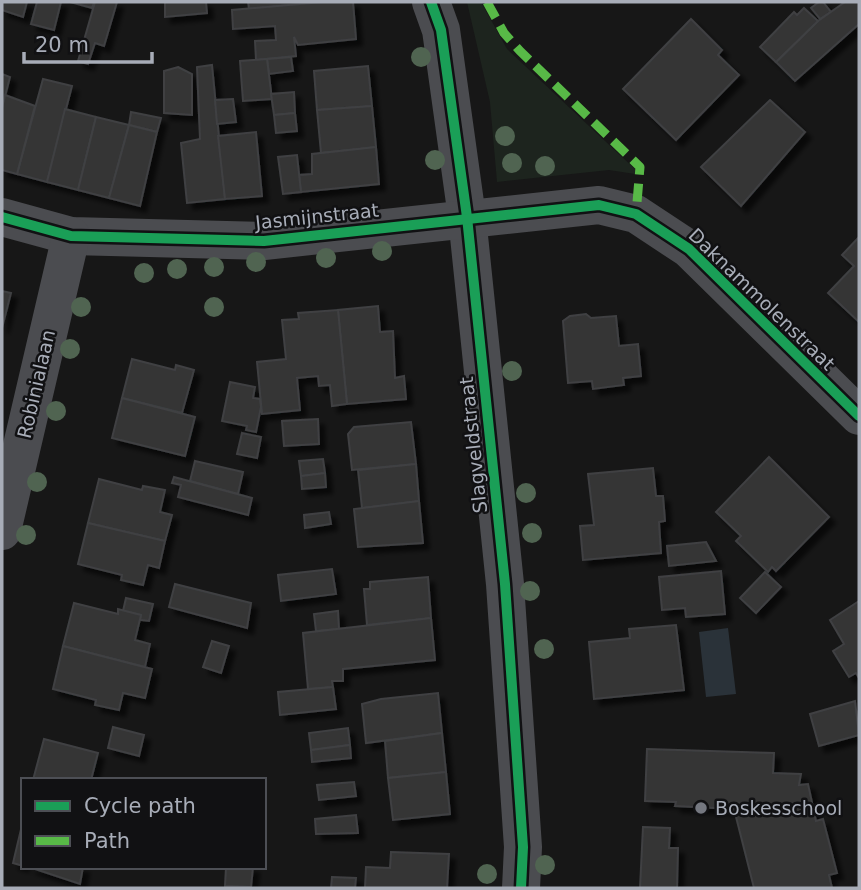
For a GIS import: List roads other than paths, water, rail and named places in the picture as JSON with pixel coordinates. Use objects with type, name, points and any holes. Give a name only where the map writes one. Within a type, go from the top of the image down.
[{"type":"street","name":"Slagveldstraat","points":[[436,16],[467,217],[506,584],[523,847],[521,888]]},
{"type":"street","name":"Jasmijnstraat","points":[[2,217],[71,236],[264,241],[467,217],[599,205],[636,214]]},
{"type":"street","name":"Daknammolenstraat","points":[[636,214],[689,249],[859,416]]},
{"type":"street","name":"Robinialaan","points":[[2,531],[71,236]]},
{"type":"place","name":"Boskesschool","points":[[701,808]]}]
